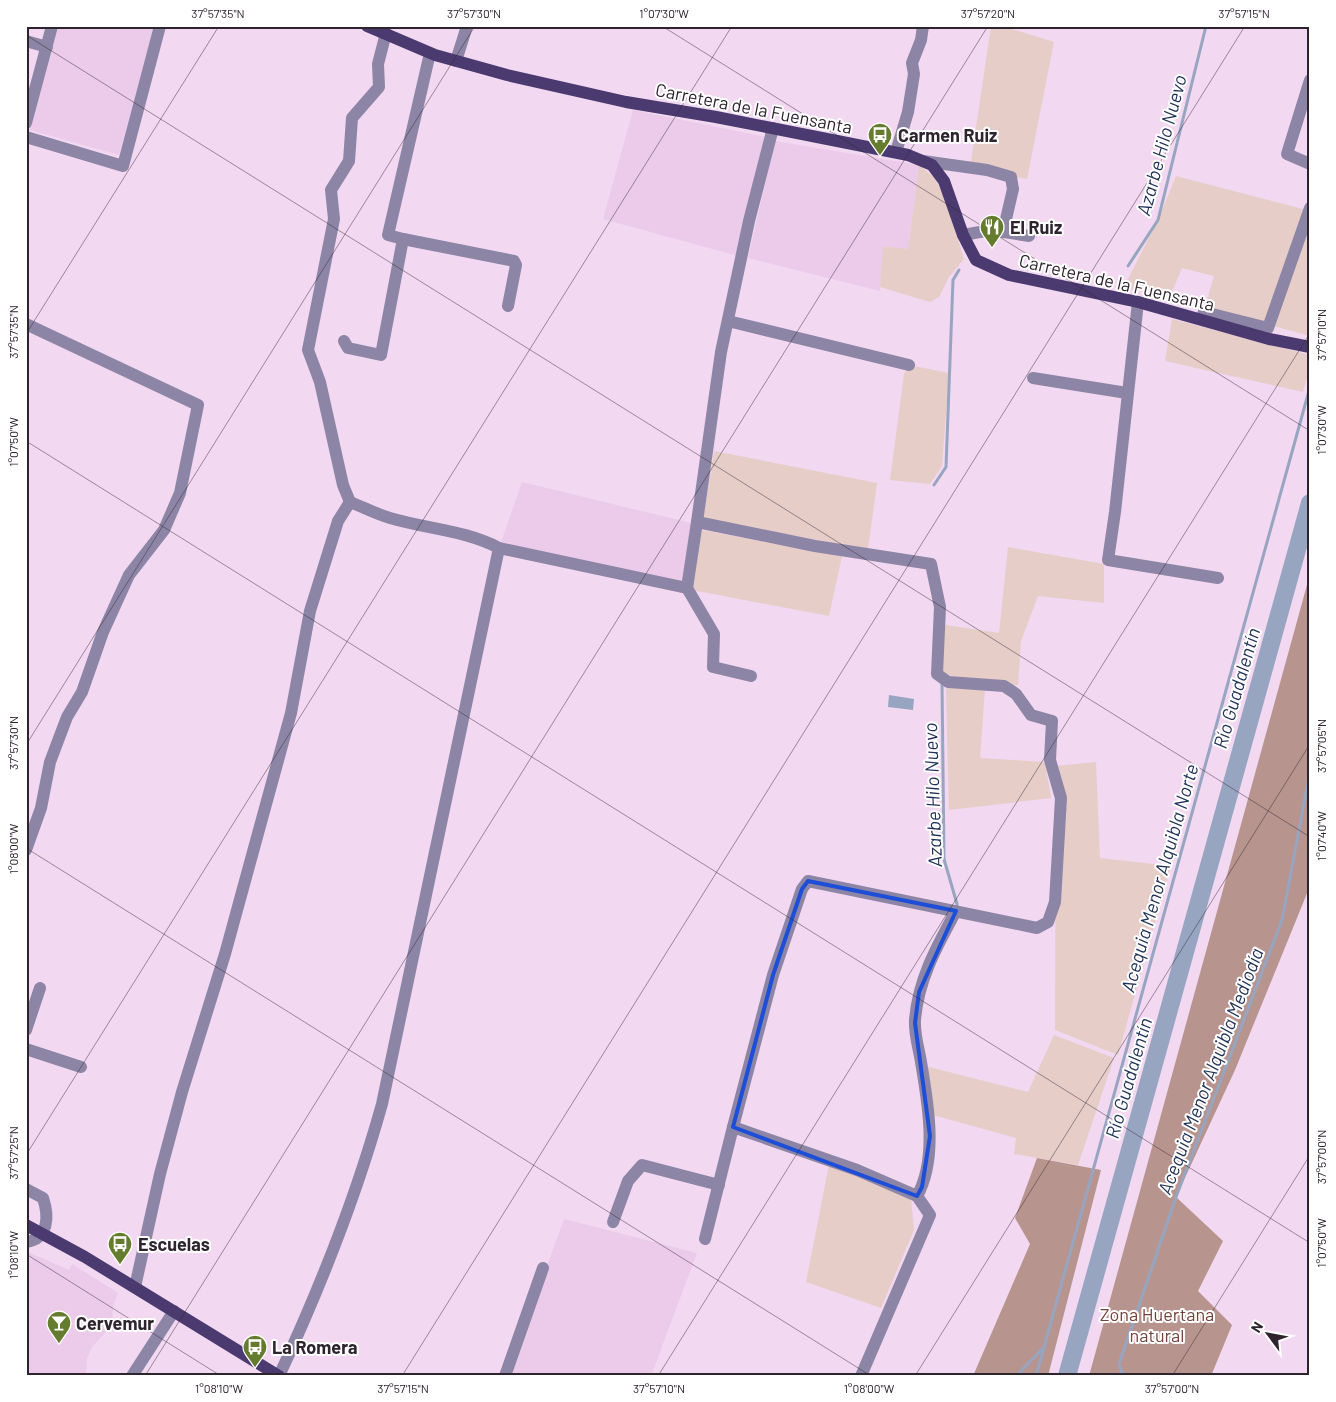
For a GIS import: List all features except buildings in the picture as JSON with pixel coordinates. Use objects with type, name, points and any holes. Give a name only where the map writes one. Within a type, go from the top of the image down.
[{"type":"main road","name":"Carretera de la Fuensanta","points":[[367,26],[430,53],[507,75],[626,102],[896,152],[923,161],[932,165],[944,181],[963,235],[976,260],[1003,273],[1138,302],[1269,339],[1310,347]]},
{"type":"main road","points":[[26,1225],[135,1287],[279,1376]]},
{"type":"street","points":[[26,124],[29,96],[52,26]]},
{"type":"street","points":[[26,137],[123,166],[160,26]]},
{"type":"street","points":[[456,61],[467,26]]},
{"type":"street","points":[[896,152],[908,112],[914,74],[912,63],[921,40],[923,26]]},
{"type":"street","points":[[386,33],[378,64],[379,87],[352,118],[349,161],[331,190],[334,219],[308,350],[320,382],[343,485],[350,502],[389,518],[449,530],[484,540],[499,548],[687,588]]},
{"type":"street","points":[[26,41],[46,47]]},
{"type":"street","points":[[430,53],[388,235],[514,261],[516,265],[508,306]]},
{"type":"street","points":[[1310,80],[1287,154],[1310,164]]},
{"type":"street","points":[[751,676],[713,667],[714,634],[687,588],[721,352],[749,221],[773,128]]},
{"type":"street","points":[[923,161],[987,170],[1011,177],[1013,189],[1003,232]]},
{"type":"street","points":[[1200,319],[1204,312],[1268,328],[1310,208]]},
{"type":"street","points":[[963,235],[991,230],[1029,236]]},
{"type":"street","points":[[344,342],[348,348],[381,355],[403,239]]},
{"type":"street","points":[[1138,302],[1108,560],[1218,578]]},
{"type":"street","points":[[728,321],[909,365]]},
{"type":"street","points":[[26,324],[198,405],[180,493],[164,530],[129,576],[103,632],[82,692],[67,717],[50,762],[41,808],[26,850]]},
{"type":"street","points":[[1033,378],[1128,394]]},
{"type":"street","points":[[135,1287],[160,1174],[182,1092],[225,954],[291,713],[310,612],[338,521],[350,502]]},
{"type":"street","points":[[697,522],[815,546],[930,564],[940,606],[937,674],[948,682],[1004,686],[1016,694],[1031,715],[1052,721],[1050,760],[1061,798],[1055,902],[1048,922],[1037,928],[808,881],[802,889],[773,975],[705,1239]]},
{"type":"street","points":[[279,1376],[310,1305],[362,1174],[382,1104],[499,548]]},
{"type":"street","points":[[917,1196],[922,1187],[930,1136],[915,1023],[919,992],[933,954],[956,911]]},
{"type":"street","points":[[26,1030],[40,988]]},
{"type":"street","points":[[26,1049],[81,1067]]},
{"type":"street","points":[[733,1127],[857,1170],[917,1196],[930,1216],[860,1376]]},
{"type":"street","points":[[613,1222],[628,1180],[642,1165],[719,1185]]},
{"type":"street","points":[[26,1189],[43,1198],[48,1220],[43,1233],[36,1240],[26,1242]]},
{"type":"street","points":[[505,1376],[543,1268]]},
{"type":"street","points":[[132,1376],[174,1311]]},
{"type":"highlighted area","points":[[808,881],[956,911],[919,992],[915,1023],[930,1136],[922,1187],[917,1196],[733,1127],[773,975],[802,889]]},
{"type":"shaded area","points":[[58,26],[154,26],[119,155],[30,130]]},
{"type":"shaded area","points":[[991,26],[1002,26],[1054,42],[1027,179],[970,168]]},
{"type":"shaded area","points":[[633,110],[766,137],[738,256],[603,219]]},
{"type":"shaded area","points":[[775,141],[919,165],[908,249],[883,246],[880,291],[748,258]]},
{"type":"shaded area","points":[[919,165],[935,178],[945,198],[964,259],[949,277],[939,297],[930,302],[880,287],[883,246],[908,249]]},
{"type":"shaded area","points":[[1176,176],[1310,211],[1310,336],[1205,307],[1214,276],[1182,268],[1169,299],[1124,287],[1158,220]]},
{"type":"shaded area","points":[[1172,319],[1310,355],[1310,367],[1303,392],[1165,361]]},
{"type":"shaded area","points":[[909,365],[949,373],[942,466],[930,484],[890,480],[904,374]]},
{"type":"shaded area","points":[[714,451],[877,483],[868,549],[703,519]]},
{"type":"shaded area","points":[[522,482],[691,523],[687,588],[499,548]]},
{"type":"shaded area","points":[[702,530],[842,556],[829,616],[692,590]]},
{"type":"shaded area","points":[[1008,547],[1104,564],[1104,603],[1038,596],[1021,641],[1018,685],[1004,686],[937,674],[939,624],[999,633]]},
{"type":"shaded area","points":[[946,688],[985,689],[980,758],[1045,762],[1051,798],[949,810]]},
{"type":"shaded area","points":[[1096,762],[1100,858],[1171,866],[1118,1055],[1055,1030],[1056,766]]},
{"type":"shaded area","points":[[1054,1035],[1114,1058],[1078,1165],[1014,1154],[1016,1138],[933,1115],[925,1066],[1028,1092]]},
{"type":"shaded area","points":[[829,1165],[911,1198],[914,1230],[881,1308],[806,1282]]},
{"type":"shaded area","points":[[564,1219],[697,1253],[651,1376],[507,1376]]},
{"type":"shaded area","points":[[26,1251],[69,1270],[72,1264],[118,1293],[113,1306],[112,1325],[92,1347],[87,1359],[86,1376],[26,1376]]},
{"type":"green space","name":"Zona Huertana natural","points":[[1310,574],[1310,886],[1235,1070],[1176,1197],[1223,1241],[1198,1291],[1232,1325],[1211,1376],[1089,1376]]},
{"type":"green space","points":[[1037,1158],[1101,1170],[1048,1376],[973,1376],[1030,1244],[1015,1218]]},
{"type":"water","points":[[889,695],[914,699],[913,710],[888,707]]},
{"type":"waterway","name":"Azarbe Hilo Nuevo","points":[[1128,266],[1158,220],[1206,26]]},
{"type":"waterway","name":"Azarbe Hilo Nuevo","points":[[934,485],[946,467],[953,280],[959,270]]},
{"type":"waterway","name":"Acequia Menor Alquibla Norte","points":[[1036,1376],[1310,387]]},
{"type":"waterway","name":"Río Guadalentín","points":[[1067,1376],[1310,503]]},
{"type":"waterway","name":"Azarbe Hilo Nuevo","points":[[942,683],[944,859],[957,904]]},
{"type":"waterway","name":"Acequia Menor Alquibla Mediodía","points":[[1123,1376],[1119,1364],[1176,1197],[1282,920],[1310,771]]},
{"type":"waterway","points":[[1016,1376],[1042,1349]]},
{"type":"place","name":"Carmen Ruiz","points":[[880,156]]},
{"type":"place","name":"El Ruiz","points":[[992,248]]},
{"type":"place","name":"Escuelas","points":[[120,1265]]},
{"type":"place","name":"Cervemur","points":[[59,1344]]},
{"type":"place","name":"La Romera","points":[[255,1368]]}]
